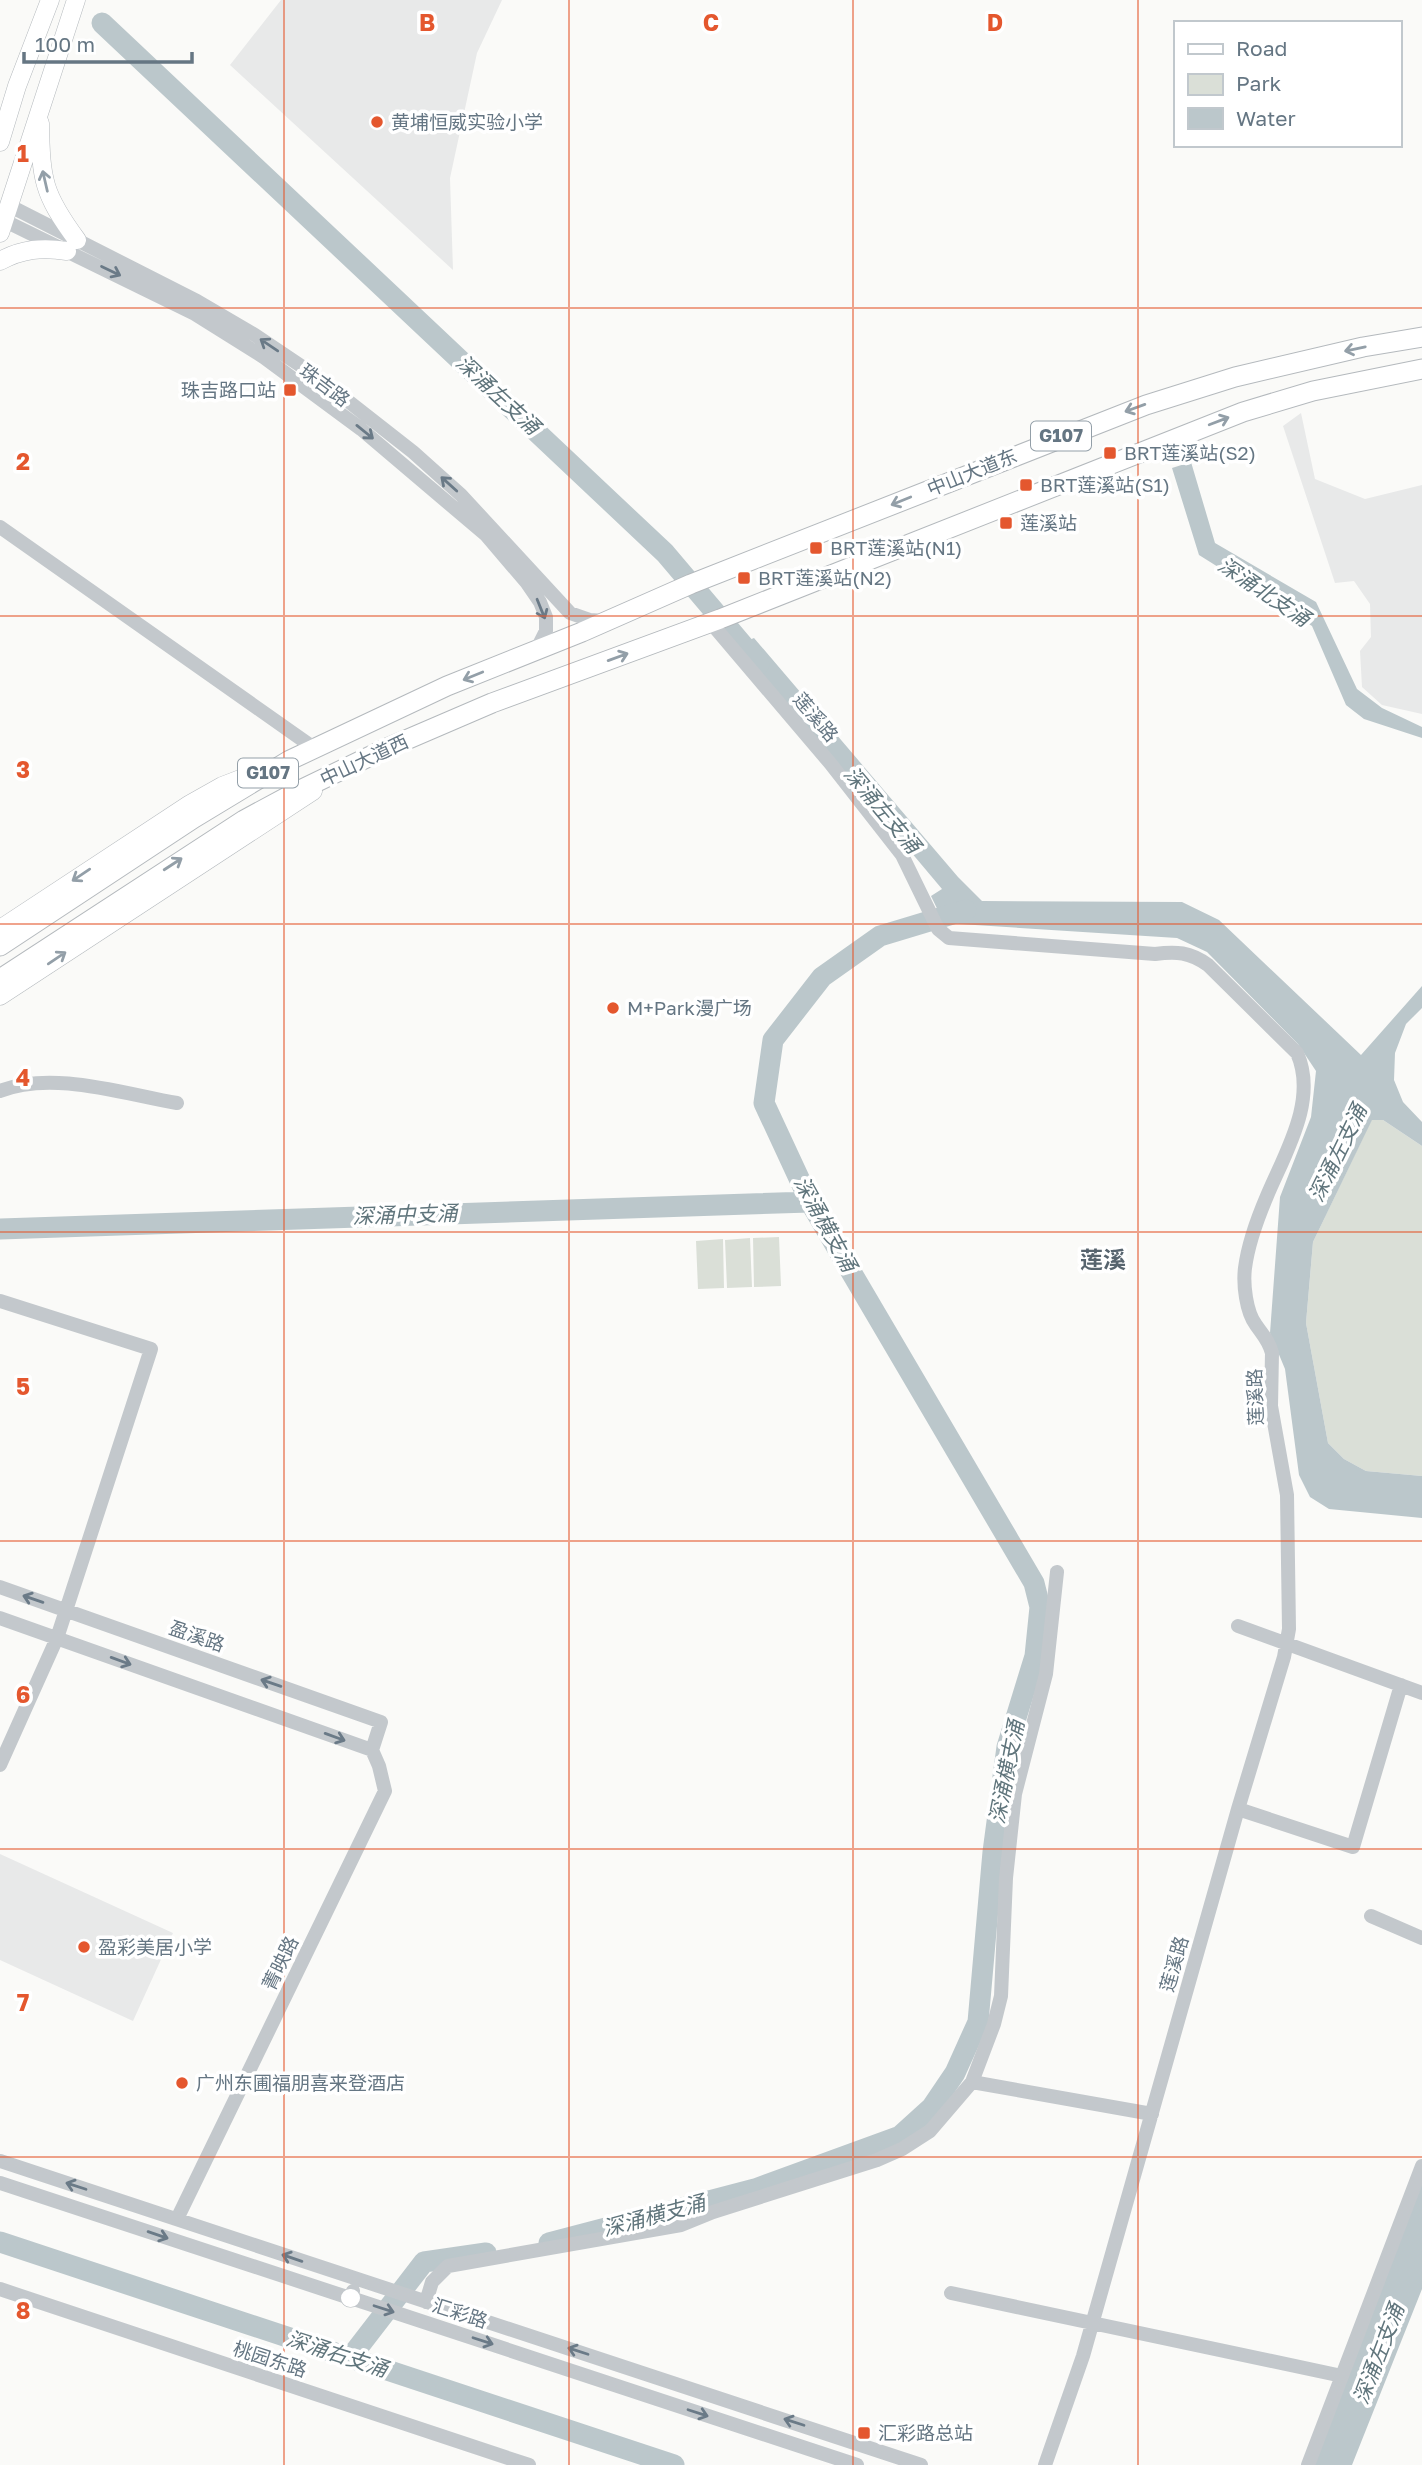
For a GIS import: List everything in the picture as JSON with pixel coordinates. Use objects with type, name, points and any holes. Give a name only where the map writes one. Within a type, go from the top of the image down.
[{"type":"highway","name":"中山大道东","points":[[606,621],[691,584],[1157,401],[1299,361],[1422,337]]},
{"type":"highway","name":"G107","points":[[716,621],[1252,409],[1313,391],[1422,369]]},
{"type":"highway","name":"中山大道西","points":[[0,946],[194,818],[290,760],[447,686],[606,621]]},
{"type":"highway","name":"中山大道西","points":[[0,979],[244,820],[351,766],[492,703],[716,621]]},
{"type":"main road","points":[[0,142],[17,86],[50,0]]},
{"type":"main road","points":[[3,216],[76,0]]},
{"type":"main road","points":[[0,106],[17,86]]},
{"type":"main road","points":[[0,261],[30,250],[72,245],[45,187],[41,159],[40,104]]},
{"type":"main road","points":[[0,929],[190,804],[222,786],[290,760]]},
{"type":"main road","points":[[0,996],[351,766]]},
{"type":"street","points":[[34,38],[41,0]]},
{"type":"street","points":[[59,49],[86,0]]},
{"type":"street","name":"珠吉路","points":[[3,216],[226,317],[316,376],[413,452],[461,495],[570,613],[590,620],[606,621]]},
{"type":"street","name":"珠吉路","points":[[72,245],[229,334],[351,421],[447,500],[486,535],[540,602],[546,617],[546,631],[536,651]]},
{"type":"street","points":[[0,527],[314,748]]},
{"type":"street","name":"莲溪路","points":[[716,621],[902,855],[937,929],[949,938],[969,942],[1155,954],[1177,951],[1196,957],[1208,965],[1297,1053],[1300,1060],[1304,1086],[1298,1119],[1286,1155],[1266,1198],[1245,1269],[1250,1312],[1272,1353],[1271,1406],[1287,1495],[1290,1590],[1287,1644],[1093,2323],[1045,2465]]},
{"type":"street","points":[[0,1091],[40,1082],[72,1084],[177,1103]]},
{"type":"street","points":[[0,1301],[152,1349],[57,1638],[0,1765]]},
{"type":"street","points":[[420,2301],[432,2282],[448,2266],[681,2225],[713,2212],[877,2160],[930,2132],[972,2082],[995,2024],[1001,1996],[1009,1841],[1015,1794],[1045,1674],[1057,1572]]},
{"type":"street","name":"盈溪路","points":[[0,1587],[382,1721],[372,1750]]},
{"type":"street","points":[[0,1618],[372,1750]]},
{"type":"street","points":[[1238,1626],[1422,1693]]},
{"type":"street","points":[[1238,1809],[1353,1847],[1401,1685]]},
{"type":"street","name":"菁映路","points":[[177,2219],[385,1791],[372,1750]]},
{"type":"street","points":[[1371,1916],[1422,1938]]},
{"type":"street","points":[[972,2082],[1152,2114]]},
{"type":"street","name":"汇彩路","points":[[0,2161],[921,2465]]},
{"type":"street","points":[[1308,2465],[1422,2166]]},
{"type":"street","name":"汇彩路","points":[[0,2183],[857,2465]]},
{"type":"street","points":[[320,2288],[327,2269]]},
{"type":"street","points":[[351,2298],[363,2282]]},
{"type":"street","name":"桃园东路","points":[[0,2289],[529,2465]]},
{"type":"street","points":[[951,2293],[1342,2375]]},
{"type":"shaded area","name":"黄埔恒威实验小学","points":[[281,0],[502,0],[477,53],[450,178],[453,270],[230,65]]},
{"type":"shaded area","points":[[1301,413],[1315,479],[1365,499],[1422,485],[1422,714],[1382,705],[1362,687],[1360,651],[1371,637],[1370,604],[1354,581],[1335,583],[1283,426]]},
{"type":"shaded area","name":"盈彩美居小学","points":[[0,1854],[173,1933],[133,2021],[0,1960]]},
{"type":"green space","points":[[1372,1119],[1383,1120],[1422,1146],[1422,1476],[1366,1471],[1344,1459],[1328,1443],[1306,1323],[1313,1242]]},
{"type":"green space","points":[[779,1237],[781,1286],[754,1287],[753,1238]]},
{"type":"green space","points":[[750,1238],[752,1287],[727,1288],[725,1240]]},
{"type":"green space","points":[[723,1239],[724,1288],[698,1289],[696,1241]]},
{"type":"water","name":"深涌北支涌","points":[[1191,462],[1215,543],[1316,602],[1357,689],[1382,708],[1422,727],[1422,738],[1364,719],[1346,705],[1312,626],[1199,555],[1172,468]]},
{"type":"water","points":[[754,638],[958,877],[982,901],[1182,902],[1219,920],[1361,1055],[1422,986],[1422,1008],[1406,1024],[1395,1053],[1394,1080],[1403,1102],[1422,1122],[1422,1146],[1383,1120],[1372,1120],[1313,1242],[1306,1323],[1328,1443],[1344,1459],[1366,1471],[1422,1476],[1422,1518],[1329,1509],[1310,1497],[1299,1475],[1285,1369],[1270,1333],[1280,1197],[1311,1117],[1316,1071],[1298,1044],[1207,952],[1177,938],[944,923],[931,896],[942,889],[737,645]]},
{"type":"water","points":[[1422,2182],[1422,2289],[1352,2465],[1313,2465]]},
{"type":"waterway","name":"深涌左支涌","points":[[102,23],[665,553],[759,664]]},
{"type":"waterway","name":"深涌横支涌","points":[[549,2243],[755,2189],[900,2136],[932,2107],[955,2073],[978,2022],[993,1852],[1007,1747],[1035,1656],[1040,1607],[1034,1583],[810,1202],[764,1103],[773,1040],[822,977],[880,936],[966,910]]},
{"type":"waterway","name":"深涌中支涌","points":[[0,1229],[810,1202]]},
{"type":"waterway","name":"深涌右支涌","points":[[0,2242],[674,2465]]},
{"type":"waterway","name":"深涌横支涌","points":[[350,2358],[424,2262],[486,2253]]},
{"type":"place","name":"黄埔恒威实验小学","points":[[377,122]]},
{"type":"place","name":"珠吉路口站","points":[[290,390]]},
{"type":"place","name":"BRT莲溪站(S2)","points":[[1110,453]]},
{"type":"place","name":"BRT莲溪站(S1)","points":[[1026,485]]},
{"type":"place","name":"莲溪站","points":[[1006,523]]},
{"type":"place","name":"BRT莲溪站(N1)","points":[[816,548]]},
{"type":"place","name":"BRT莲溪站(N2)","points":[[744,578]]},
{"type":"place","name":"M+Park漫广场","points":[[613,1008]]},
{"type":"place","name":"盈彩美居小学","points":[[84,1947]]},
{"type":"place","name":"广州东圃福朋喜来登酒店","points":[[182,2083]]},
{"type":"place","name":"汇彩路总站","points":[[864,2433]]},
{"type":"district","name":"莲溪","points":[[1103,1260]]}]
